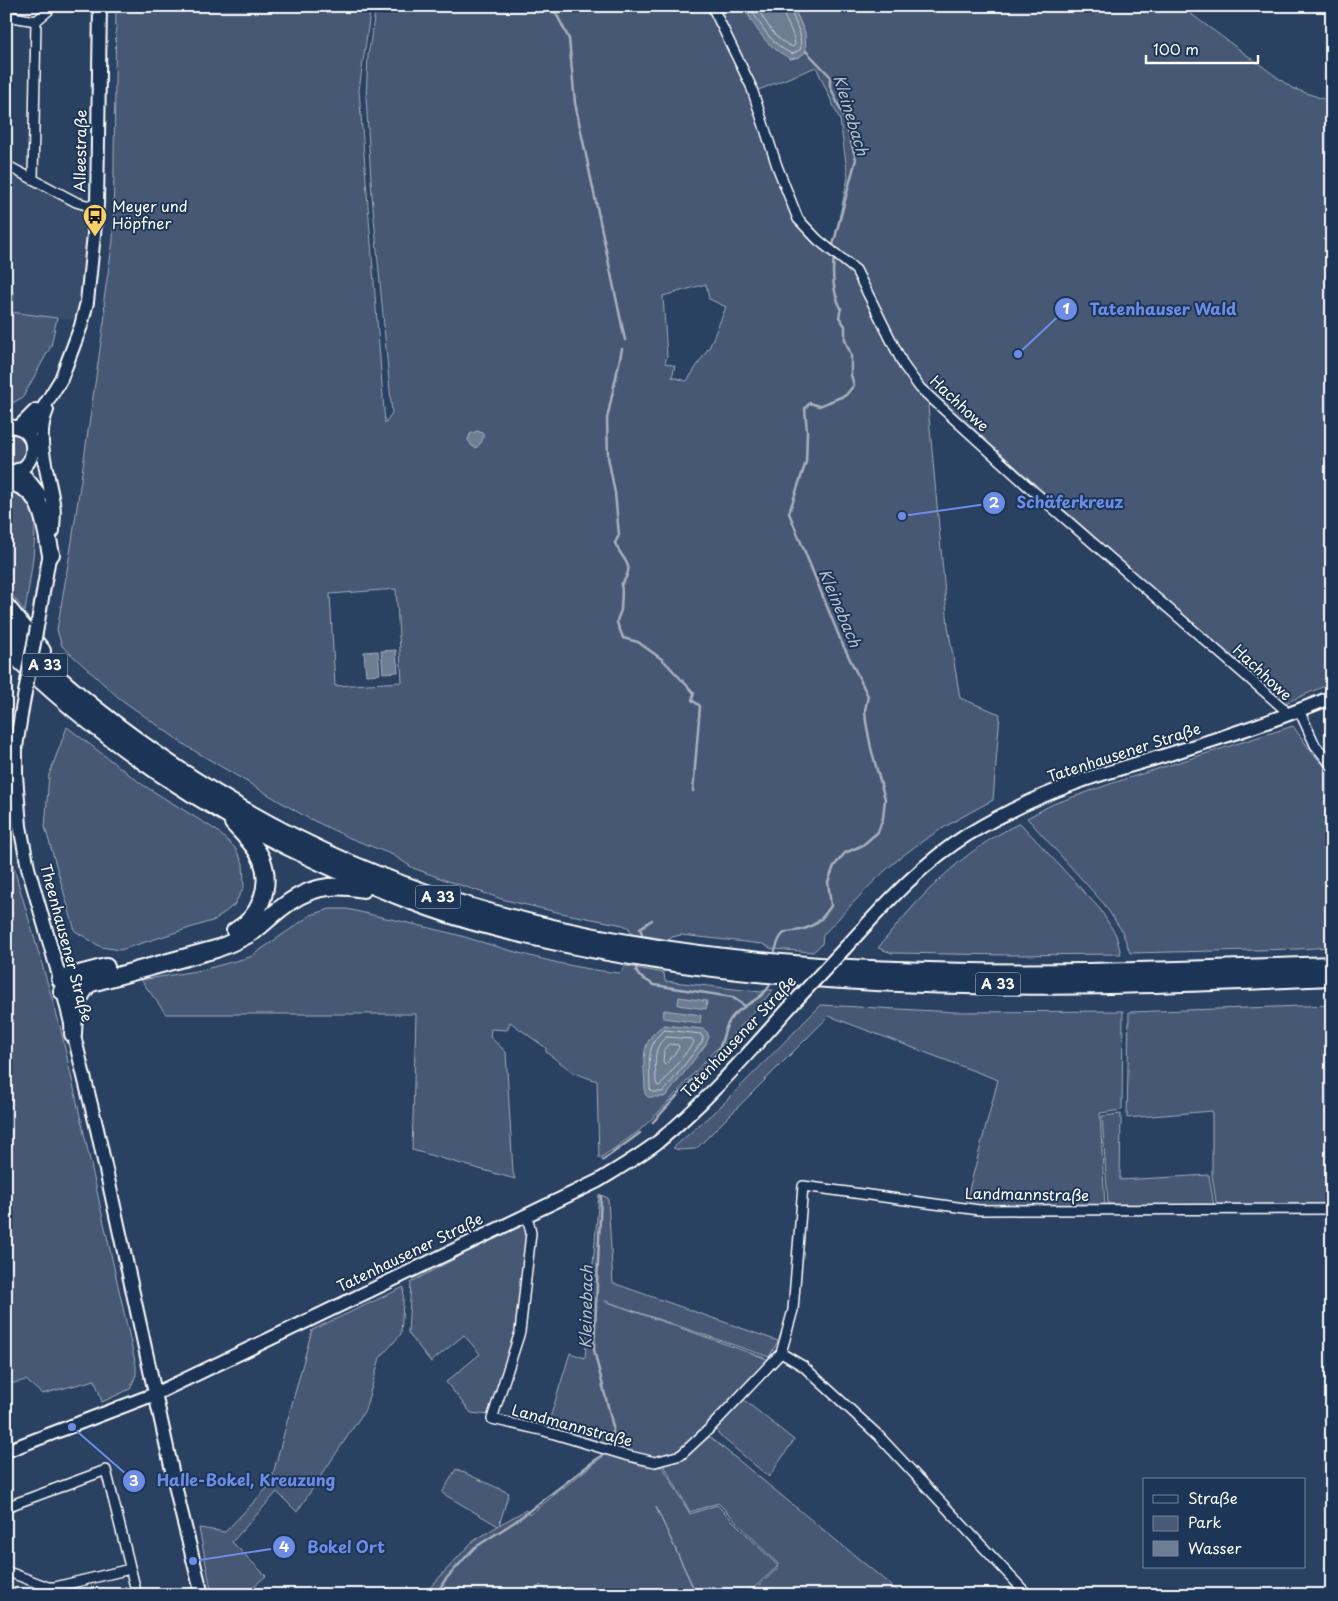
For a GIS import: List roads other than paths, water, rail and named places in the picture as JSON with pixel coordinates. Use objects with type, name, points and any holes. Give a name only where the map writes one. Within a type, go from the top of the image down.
[{"type":"highway","points":[[14,471],[22,487],[32,493],[40,506],[45,520],[51,554]]},
{"type":"highway","points":[[6,606],[84,700]]},
{"type":"highway","name":"A 33","points":[[6,630],[84,700],[153,752],[261,820],[330,854],[396,882],[455,903],[626,950]]},
{"type":"highway","name":"A 33","points":[[6,647],[65,702],[122,746],[167,778],[226,815],[270,839],[395,895],[491,927],[802,978],[895,983],[1140,984],[1332,977]]},
{"type":"highway","points":[[61,985],[219,938],[238,930],[250,920],[258,910],[262,900],[266,873],[254,847],[226,815]]},
{"type":"highway","points":[[61,985],[90,982],[216,949],[239,940],[254,931],[292,900],[306,892],[325,887],[343,886],[395,895]]},
{"type":"highway","name":"A 33","points":[[667,957],[814,966],[973,972],[1139,972],[1332,965]]},
{"type":"highway","points":[[73,1034],[74,1008],[78,996],[90,982]]},
{"type":"street","points":[[33,179],[36,21],[48,11],[48,6]]},
{"type":"street","name":"Alleestraße","points":[[29,436],[31,428],[61,379],[72,353],[88,302],[97,205],[100,6]]},
{"type":"street","name":"Hachhowe","points":[[712,6],[751,86],[777,166],[798,219],[818,240],[856,270],[904,366],[920,388],[1032,490],[1283,708],[1286,716]]},
{"type":"street","points":[[6,16],[36,21]]},
{"type":"street","points":[[6,165],[76,202],[86,205],[97,205]]},
{"type":"street","name":"Alleestraße","points":[[12,427],[25,422],[42,402],[72,353]]},
{"type":"street","points":[[53,531],[54,504],[43,448],[42,428],[45,413],[61,379]]},
{"type":"street","points":[[12,427],[29,436],[33,450],[14,471]]},
{"type":"street","name":"Theenhausener Straße","points":[[14,471],[40,486],[53,531],[51,554],[16,747],[17,802],[20,826],[28,868],[61,985],[123,1242],[155,1394],[202,1595]]},
{"type":"street","name":"Tatenhausener Straße","points":[[6,1452],[155,1394],[598,1181],[626,1164],[658,1141],[699,1105],[890,898],[930,862],[967,835],[1016,808],[1072,784],[1286,716],[1332,697]]},
{"type":"street","points":[[1299,710],[1314,745],[1332,766]]},
{"type":"street","name":"Landmannstraße","points":[[527,1215],[531,1233],[520,1332],[492,1419],[541,1430],[655,1462],[681,1455],[709,1429],[781,1353],[793,1310],[803,1186],[978,1210],[1332,1209]]},
{"type":"street","points":[[781,1353],[803,1366],[878,1435],[1023,1593]]},
{"type":"street","points":[[6,1506],[106,1470],[137,1595]]},
{"type":"street","points":[[6,1571],[48,1587],[55,1587],[130,1569]]},
{"type":"water","points":[[743,6],[793,6],[805,33],[806,52],[799,57],[791,59],[782,54],[762,37]]},
{"type":"water","points":[[477,431],[483,433],[483,435],[482,441],[476,448],[468,440],[470,434]]},
{"type":"water","points":[[396,650],[398,672],[383,673],[381,651]]},
{"type":"water","points":[[378,651],[380,674],[366,675],[364,652]]},
{"type":"water","points":[[679,997],[707,1001],[706,1009],[678,1005]]},
{"type":"water","points":[[664,1010],[701,1015],[700,1023],[663,1018]]},
{"type":"water","points":[[664,1025],[703,1029],[709,1037],[706,1044],[668,1094],[664,1097],[648,1097],[645,1094],[644,1055],[650,1039]]},
{"type":"waterway","points":[[543,6],[556,13],[569,39],[575,103],[625,340]]},
{"type":"waterway","name":"Kleinebach","points":[[806,51],[830,76],[830,86],[844,118],[856,159],[833,245]]},
{"type":"waterway","name":"Kleinebach","points":[[775,951],[778,942],[784,934],[815,924],[831,906],[828,882],[834,866],[845,853],[863,845],[878,832],[883,818],[885,799],[866,722],[865,710],[868,696],[841,641],[789,513],[806,462],[807,432],[805,408],[810,403],[819,406],[846,395],[854,385],[851,375],[851,355],[845,340],[845,326],[839,317],[841,308],[834,289],[834,256]]},
{"type":"waterway","points":[[622,349],[607,419],[608,457],[615,493],[619,535],[615,543],[628,567],[626,578],[621,585],[621,610],[617,622],[623,638],[638,642],[663,660],[694,693],[692,700],[700,706],[693,791]]},
{"type":"waterway","points":[[641,940],[640,928],[652,920]]},
{"type":"waterway","points":[[638,962],[636,971],[639,976],[654,985],[732,997],[745,1006]]},
{"type":"waterway","name":"Kleinebach","points":[[653,1122],[717,1053],[732,1017],[767,990],[770,985]]},
{"type":"waterway","name":"Kleinebach","points":[[603,1160],[640,1133]]},
{"type":"waterway","name":"Kleinebach","points":[[601,1196],[594,1350],[613,1427],[613,1446]]},
{"type":"waterway","name":"Kleinebach","points":[[436,1595],[445,1580],[474,1548],[516,1521],[602,1455]]},
{"type":"place","name":"Meyer und Höpfner","points":[[95,237]]},
{"type":"place","name":"Tatenhauser Wald","points":[[1018,354]]},
{"type":"place","name":"Schäferkreuz","points":[[902,516]]},
{"type":"place","name":"Halle-Bokel, Kreuzung","points":[[72,1427]]},
{"type":"place","name":"Bokel Ort","points":[[193,1561]]}]
